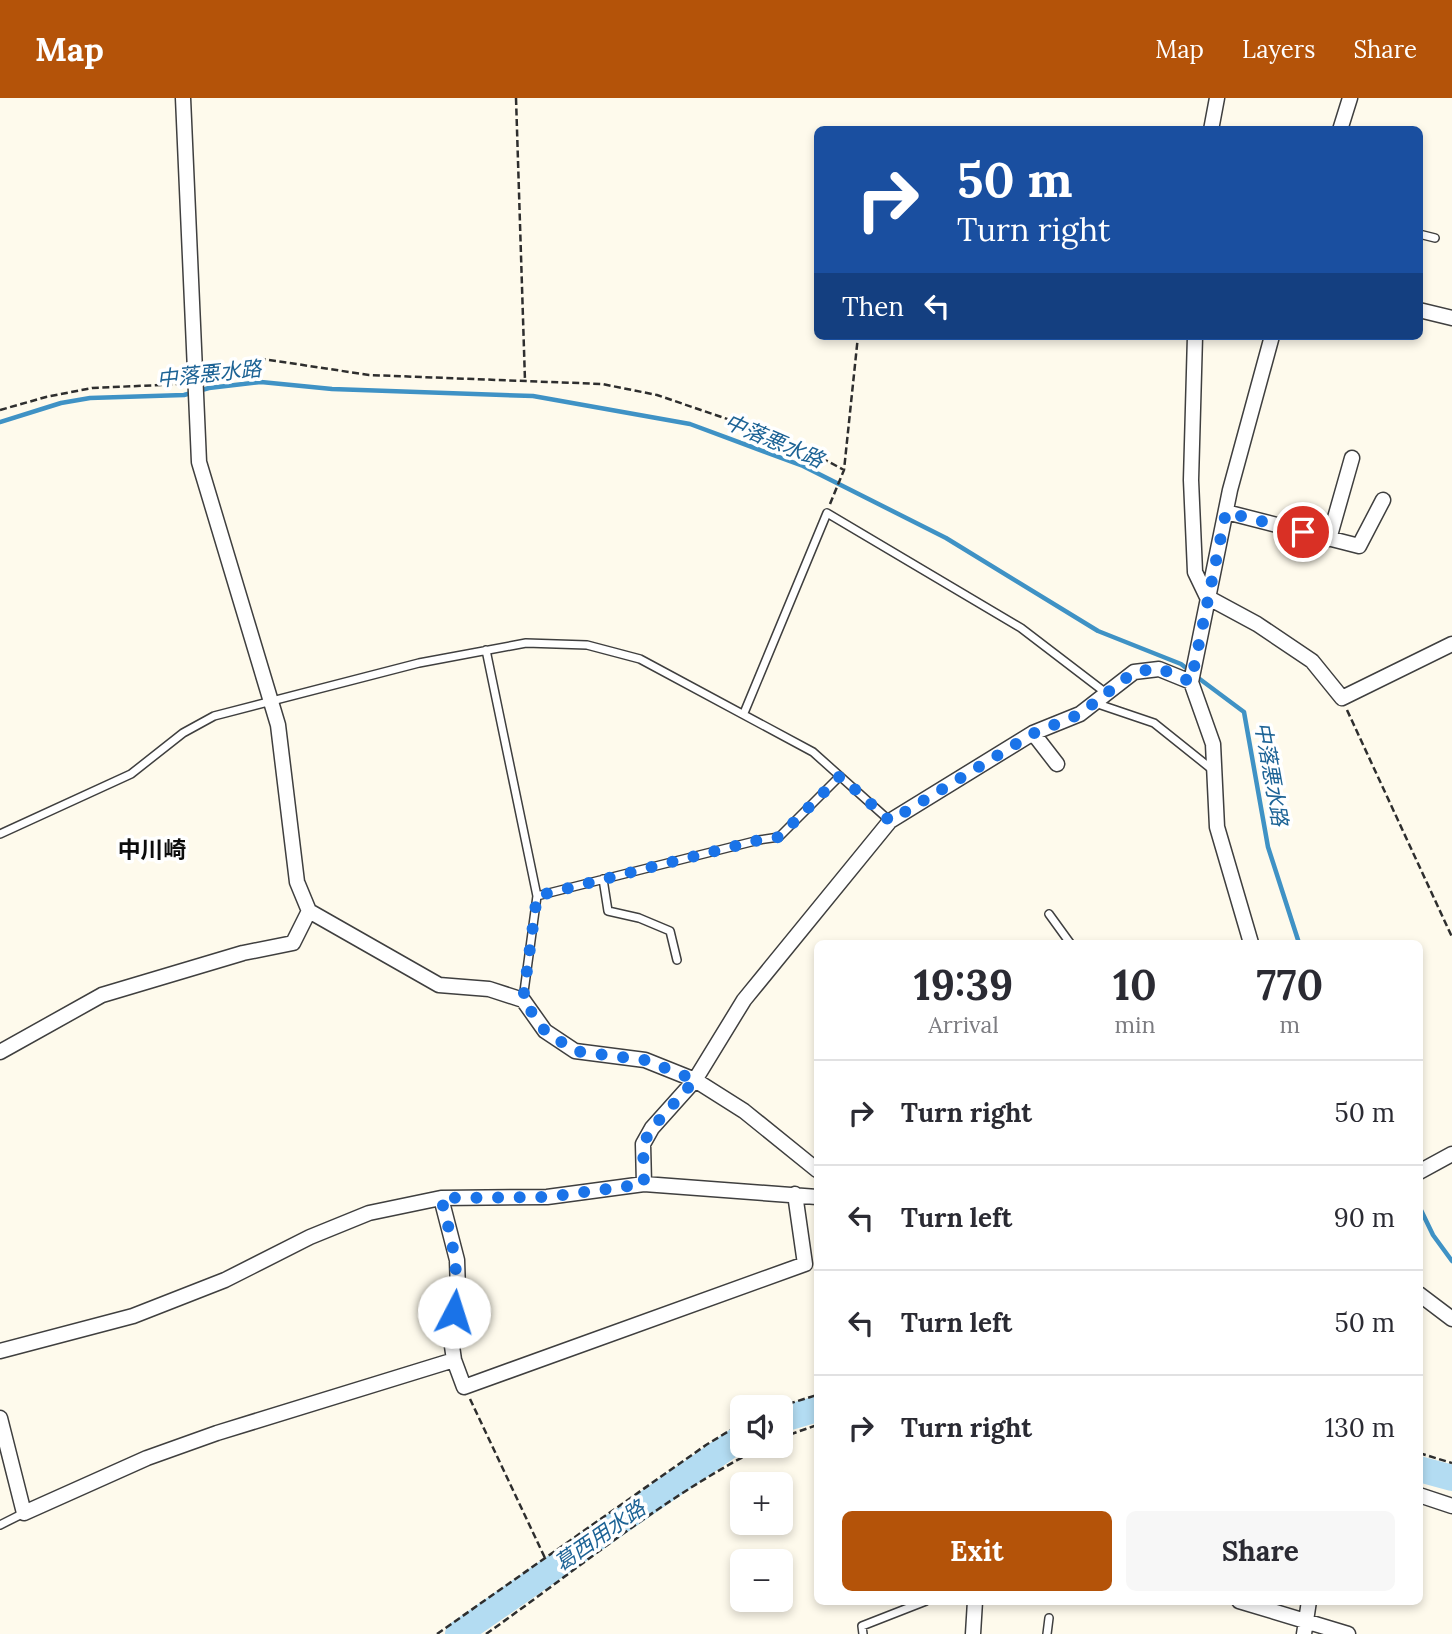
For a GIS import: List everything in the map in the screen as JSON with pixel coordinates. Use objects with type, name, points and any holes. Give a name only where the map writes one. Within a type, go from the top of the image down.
[{"type":"street","points":[[183,98],[199,462],[278,725],[297,882],[309,911],[439,985],[489,989],[523,1000],[545,1031],[575,1051],[645,1060],[695,1080],[744,1111],[814,1168]]},
{"type":"street","points":[[1212,126],[1217,98]]},
{"type":"street","points":[[1341,126],[1350,98]]},
{"type":"street","points":[[1423,311],[1452,318]]},
{"type":"street","points":[[1195,340],[1191,481],[1195,572],[1207,597],[1257,624],[1311,661],[1342,698],[1452,645]]},
{"type":"street","points":[[1250,940],[1217,827],[1213,744],[1191,682],[1226,512],[1271,340]]},
{"type":"street","points":[[1329,539],[1352,458]]},
{"type":"street","points":[[1226,512],[1359,546],[1383,500]]},
{"type":"street","points":[[644,1184],[643,1144],[652,1128],[695,1080],[744,1000],[890,821],[1034,733],[1080,714],[1134,672],[1159,668],[1191,682]]},
{"type":"street","points":[[1034,733],[1057,764]]},
{"type":"street","points":[[0,1052],[102,995],[243,953],[293,943],[309,911]]},
{"type":"street","points":[[1423,1170],[1452,1154]]},
{"type":"street","points":[[0,1351],[133,1316],[225,1280],[310,1237],[369,1213],[441,1198],[547,1197],[644,1184],[814,1197]]},
{"type":"street","points":[[441,1198],[457,1260],[458,1291],[450,1332],[454,1360],[464,1387],[805,1264],[795,1194]]},
{"type":"street","points":[[1423,1297],[1452,1319]]},
{"type":"street","points":[[0,1418],[24,1513],[147,1458],[217,1433],[454,1360]]},
{"type":"street","points":[[1423,1496],[1452,1506]]},
{"type":"street","points":[[973,1634],[975,1605]]},
{"type":"street","points":[[1249,1605],[1305,1627],[1348,1634]]},
{"type":"street","points":[[1305,1627],[1308,1605]]},
{"type":"lane","points":[[1423,235],[1435,238]]},
{"type":"lane","points":[[744,713],[827,513],[1021,628],[1100,698],[1154,723],[1214,771]]},
{"type":"lane","points":[[0,834],[131,774],[195,724],[271,701],[419,663],[526,643],[587,645],[640,660],[813,752],[890,821]]},
{"type":"lane","points":[[486,650],[537,896],[523,1000]]},
{"type":"lane","points":[[537,896],[779,837],[840,776]]},
{"type":"lane","points":[[603,879],[608,911],[639,918],[670,932],[677,960]]},
{"type":"lane","points":[[1049,914],[1068,940]]},
{"type":"lane","points":[[0,1525],[24,1513]]},
{"type":"lane","points":[[863,1634],[862,1626],[916,1605]]},
{"type":"lane","points":[[1047,1634],[1049,1618]]},
{"type":"path","points":[[516,98],[525,381]]},
{"type":"path","points":[[827,513],[844,470],[858,340]]},
{"type":"path","points":[[0,410],[92,388],[196,382],[263,359],[369,375],[602,384],[657,395],[786,439],[844,470]]},
{"type":"path","points":[[1342,698],[1452,937]]},
{"type":"path","points":[[464,1387],[545,1558]]},
{"type":"path","points":[[793,1402],[814,1396]]},
{"type":"path","points":[[793,1433],[814,1426]]},
{"type":"path","points":[[437,1634],[730,1430]]},
{"type":"path","points":[[1423,1455],[1452,1463]]},
{"type":"path","points":[[486,1634],[646,1518],[740,1458]]},
{"type":"waterway","name":"中落悪水路","points":[[0,422],[61,403],[90,398],[184,395],[209,388],[261,382],[332,389],[533,396],[690,424],[803,466],[946,538],[1098,631],[1181,664],[1190,671]]},
{"type":"waterway","name":"中落悪水路","points":[[1197,677],[1244,712],[1268,847],[1298,940]]},
{"type":"waterway","name":"中落悪水路","points":[[1423,1214],[1433,1235],[1452,1261]]},
{"type":"waterway","name":"葛西用水路","points":[[793,1416],[814,1410]]},
{"type":"waterway","name":"葛西用水路","points":[[458,1634],[730,1445]]},
{"type":"waterway","name":"葛西用水路","points":[[1423,1470],[1452,1478]]},
{"type":"district","name":"中川崎","points":[[152,850]]},
{"type":"route","points":[[454,1312],[458,1291],[457,1260],[441,1198],[547,1197],[644,1184],[643,1144],[652,1128],[695,1080],[645,1060],[575,1051],[545,1031],[523,1000],[537,896],[779,837],[840,776],[890,821],[1034,733],[1080,714],[1134,672],[1159,668],[1191,682],[1226,512],[1303,532]]}]
